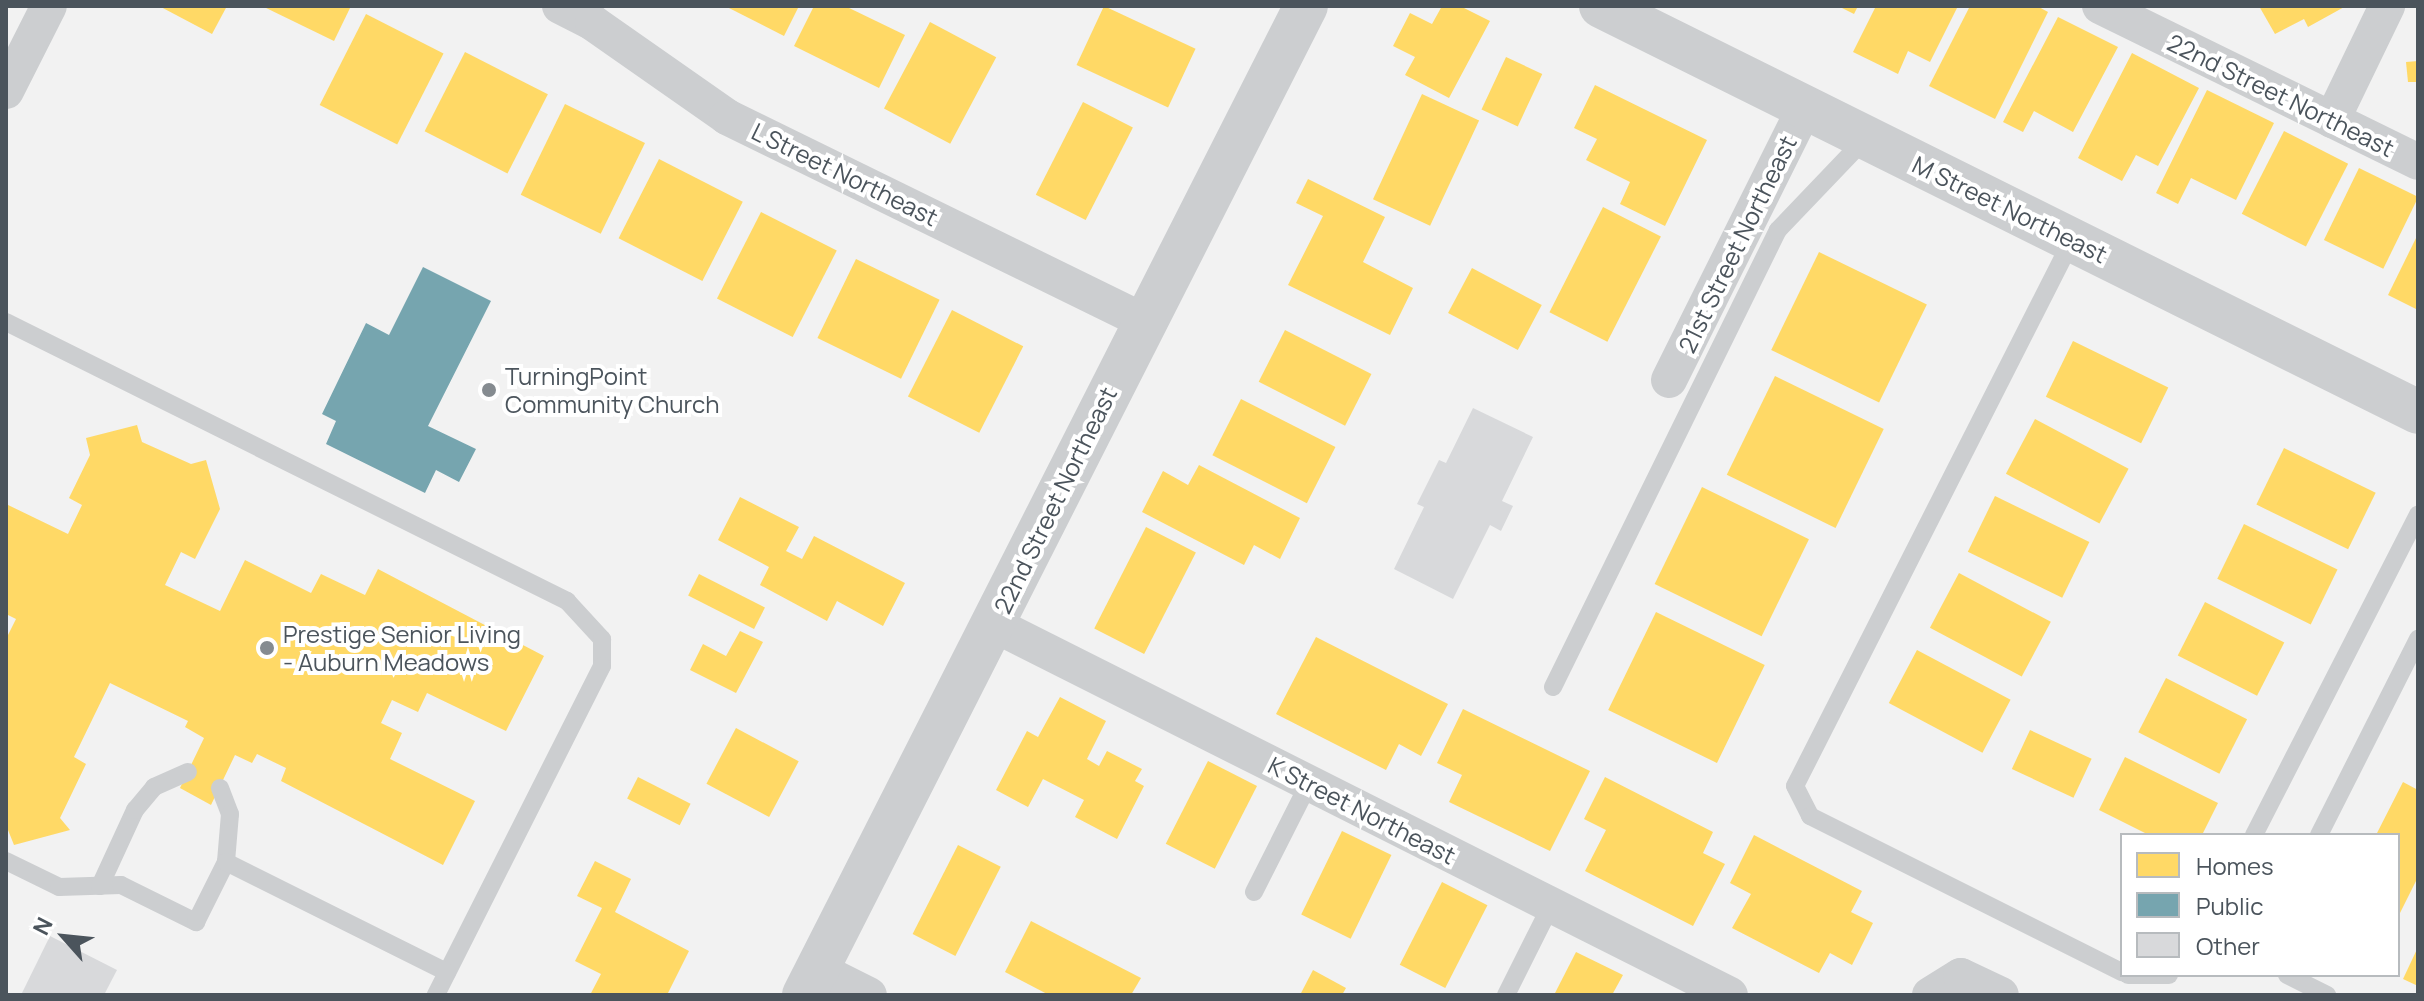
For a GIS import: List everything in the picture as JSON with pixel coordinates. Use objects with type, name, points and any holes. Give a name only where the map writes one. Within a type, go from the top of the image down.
[{"type":"street","points":[[6,91],[49,6]]},
{"type":"street","name":"L Street Northeast","points":[[560,6],[593,23],[727,117],[1143,321]]},
{"type":"street","name":"22nd Street Northeast","points":[[811,982],[1143,321],[1306,6]]},
{"type":"street","name":"M Street Northeast","points":[[1601,6],[2418,412]]},
{"type":"street","points":[[2332,120],[2387,6]]},
{"type":"street","name":"22nd Street Northeast","points":[[2109,8],[2418,162]]},
{"type":"street","name":"21st Street Northeast","points":[[1669,380],[1805,107]]},
{"type":"street","name":"K Street Northeast","points":[[993,624],[1730,995]]},
{"type":"street","points":[[1930,995],[1961,976],[2001,995]]},
{"type":"street","points":[[811,982],[869,995]]},
{"type":"lane","points":[[1553,687],[1778,230],[1866,137]]},
{"type":"lane","points":[[2072,240],[1795,786],[1810,816],[2120,971]]},
{"type":"lane","points":[[6,322],[567,601],[591,623],[602,639],[602,666],[436,995]]},
{"type":"lane","points":[[2255,833],[2418,515]]},
{"type":"lane","points":[[2320,833],[2418,639]]},
{"type":"lane","points":[[100,886],[135,810],[154,787],[188,772]]},
{"type":"lane","points":[[1254,892],[1309,783]]},
{"type":"lane","points":[[6,861],[59,887],[121,885],[196,922],[226,862],[230,814],[220,788]]},
{"type":"lane","points":[[226,862],[447,972]]},
{"type":"lane","points":[[1506,995],[1551,905]]},
{"type":"lane","points":[[2291,977],[2327,995]]},
{"type":"building: Homes","points":[[159,6],[227,6],[212,34]]},
{"type":"building: Homes","points":[[262,6],[351,6],[334,41]]},
{"type":"building: Homes","points":[[725,6],[799,6],[784,36]]},
{"type":"building: Homes","points":[[814,6],[845,6],[905,35],[879,88],[794,46]]},
{"type":"building: Homes","points":[[1104,6],[1196,49],[1168,108],[1077,65]]},
{"type":"building: Homes","points":[[1442,6],[1460,6],[1490,21],[1449,98],[1405,75],[1415,57],[1393,46],[1410,13],[1432,24]]},
{"type":"building: Homes","points":[[1838,6],[1858,6],[1854,14]]},
{"type":"building: Homes","points":[[1876,6],[1958,6],[1930,62],[1908,51],[1898,74],[1853,52]]},
{"type":"building: Homes","points":[[1970,6],[2037,6],[2048,12],[1995,119],[1929,86]]},
{"type":"building: Homes","points":[[2259,6],[2346,6],[2308,27],[2304,19],[2275,34]]},
{"type":"building: Homes","points":[[366,14],[444,53],[397,144],[320,105]]},
{"type":"building: Homes","points":[[2058,17],[2118,47],[2073,132],[2034,111],[2023,132],[2003,122]]},
{"type":"building: Homes","points":[[930,22],[996,57],[950,144],[884,109]]},
{"type":"building: Homes","points":[[465,52],[548,94],[507,174],[425,131]]},
{"type":"building: Homes","points":[[2132,53],[2199,88],[2158,166],[2136,155],[2122,181],[2078,158]]},
{"type":"building: Homes","points":[[1506,57],[1542,74],[1518,126],[1481,110]]},
{"type":"building: Homes","points":[[2418,61],[2418,82],[2408,82],[2406,62]]},
{"type":"building: Homes","points":[[1595,85],[1707,140],[1665,226],[1620,204],[1630,182],[1586,160],[1597,139],[1574,128]]},
{"type":"building: Homes","points":[[2207,90],[2274,123],[2236,200],[2191,178],[2178,204],[2156,193]]},
{"type":"building: Homes","points":[[1422,94],[1479,121],[1430,226],[1373,199]]},
{"type":"building: Homes","points":[[1083,102],[1133,127],[1086,220],[1036,195]]},
{"type":"building: Homes","points":[[565,104],[645,143],[601,234],[521,195]]},
{"type":"building: Homes","points":[[2284,131],[2348,164],[2306,247],[2242,214]]},
{"type":"building: Homes","points":[[659,159],[743,202],[702,281],[619,238]]},
{"type":"building: Homes","points":[[2359,168],[2418,197],[2383,269],[2324,240]]},
{"type":"building: Homes","points":[[1308,179],[1385,217],[1363,262],[1413,288],[1390,335],[1288,285],[1323,216],[1296,203]]},
{"type":"building: Homes","points":[[1603,207],[1661,237],[1607,342],[1549,312]]},
{"type":"building: Homes","points":[[761,212],[837,251],[793,337],[717,298]]},
{"type":"building: Homes","points":[[2418,234],[2418,310],[2388,295]]},
{"type":"building: Homes","points":[[1819,252],[1927,305],[1879,403],[1771,350]]},
{"type":"building: Homes","points":[[856,259],[940,300],[901,379],[817,338]]},
{"type":"building: Homes","points":[[1472,268],[1542,305],[1518,350],[1448,313]]},
{"type":"building: Homes","points":[[952,310],[1023,346],[979,433],[908,396]]},
{"type":"building: Homes","points":[[1285,330],[1371,374],[1345,426],[1259,382]]},
{"type":"building: Homes","points":[[2073,341],[2168,387],[2141,443],[2046,397]]},
{"type":"building: Homes","points":[[1775,376],[1884,429],[1836,528],[1727,475]]},
{"type":"building: Homes","points":[[1241,399],[1335,447],[1307,503],[1212,455]]},
{"type":"building: Homes","points":[[2035,419],[2129,469],[2099,524],[2006,474]]},
{"type":"building: Homes","name":"Prestige Senior Living - Auburn Meadows","points":[[137,425],[142,442],[191,464],[206,460],[220,509],[195,559],[181,552],[165,585],[220,611],[245,560],[311,593],[321,574],[365,595],[378,569],[544,656],[506,731],[427,693],[418,712],[392,700],[381,723],[402,733],[390,759],[475,801],[443,865],[281,781],[286,768],[257,754],[252,763],[235,755],[211,805],[180,788],[204,738],[185,727],[188,721],[110,683],[74,757],[86,764],[60,818],[70,830],[14,845],[6,825],[6,639],[16,619],[6,614],[6,504],[68,534],[82,505],[69,498],[90,455],[86,438]]},
{"type":"building: Homes","points":[[2284,448],[2376,493],[2348,549],[2256,505]]},
{"type":"building: Homes","points":[[1199,465],[1300,518],[1280,559],[1254,545],[1244,565],[1142,512],[1163,471],[1188,485]]},
{"type":"building: Homes","points":[[1702,487],[1809,539],[1762,636],[1655,584]]},
{"type":"building: Homes","points":[[1995,496],[2089,542],[2062,598],[1968,552]]},
{"type":"building: Homes","points":[[740,497],[799,527],[786,551],[802,559],[814,536],[905,583],[883,626],[837,601],[827,621],[760,585],[769,567],[718,540]]},
{"type":"building: Homes","points":[[2244,524],[2337,570],[2311,624],[2217,579]]},
{"type":"building: Homes","points":[[1146,527],[1196,552],[1144,654],[1094,629]]},
{"type":"building: Homes","points":[[1959,573],[2051,622],[2022,677],[1930,628]]},
{"type":"building: Homes","points":[[699,574],[765,608],[754,629],[688,595]]},
{"type":"building: Homes","points":[[2205,602],[2284,642],[2257,696],[2178,655]]},
{"type":"building: Homes","points":[[1656,612],[1765,665],[1717,763],[1608,710]]},
{"type":"building: Homes","points":[[740,631],[763,642],[736,693],[690,670],[703,644],[726,656]]},
{"type":"building: Homes","points":[[1316,637],[1448,704],[1421,756],[1399,744],[1386,770],[1276,714]]},
{"type":"building: Homes","points":[[1917,650],[2011,700],[1982,753],[1889,703]]},
{"type":"building: Homes","points":[[2166,678],[2247,719],[2219,774],[2138,732]]},
{"type":"building: Homes","points":[[1060,697],[1106,721],[1087,759],[1099,766],[1107,751],[1142,769],[1135,781],[1144,786],[1117,839],[1075,817],[1084,800],[1043,779],[1028,807],[996,790],[1027,731],[1038,737]]},
{"type":"building: Homes","points":[[1463,709],[1590,771],[1550,851],[1449,802],[1462,775],[1437,763]]},
{"type":"building: Homes","points":[[736,728],[799,761],[769,817],[706,784]]},
{"type":"building: Homes","points":[[2030,730],[2092,759],[2073,798],[2012,769]]},
{"type":"building: Homes","points":[[2125,757],[2218,803],[2203,833],[2145,833],[2099,810]]},
{"type":"building: Homes","points":[[1208,761],[1257,786],[1215,869],[1166,844]]},
{"type":"building: Homes","points":[[638,777],[691,804],[680,825],[627,798]]},
{"type":"building: Homes","points":[[1605,777],[1713,832],[1703,853],[1725,864],[1693,926],[1585,871],[1606,830],[1584,819]]},
{"type":"building: Homes","points":[[2403,782],[2418,790],[2418,877],[2400,913],[2400,833],[2377,833]]},
{"type":"building: Homes","points":[[1342,831],[1391,855],[1351,939],[1301,915]]},
{"type":"building: Homes","points":[[1754,835],[1862,891],[1851,912],[1873,923],[1852,965],[1830,953],[1819,973],[1732,928],[1751,894],[1730,883]]},
{"type":"building: Homes","points":[[958,845],[1001,867],[955,956],[913,934]]},
{"type":"building: Homes","points":[[595,861],[631,879],[615,912],[689,951],[667,995],[590,995],[601,974],[575,961],[602,908],[577,896]]},
{"type":"building: Homes","points":[[1442,882],[1487,905],[1445,988],[1400,965]]},
{"type":"building: Homes","points":[[1031,921],[1141,978],[1131,995],[1049,995],[1005,972]]},
{"type":"building: Homes","points":[[2418,947],[2418,986],[2403,979]]},
{"type":"building: Homes","points":[[1576,952],[1623,975],[1612,995],[1554,995]]},
{"type":"building: Homes","points":[[1313,970],[1346,988],[1342,995],[1300,995]]},
{"type":"building: Public","points":[[423,267],[491,301],[428,426],[476,449],[459,482],[436,470],[425,493],[326,444],[336,421],[322,414],[366,323],[389,335]]},
{"type":"building: Other","points":[[1473,408],[1533,437],[1502,501],[1513,506],[1501,531],[1490,525],[1453,599],[1394,569],[1424,507],[1417,504],[1439,460],[1446,463]]},
{"type":"building: Other","points":[[50,936],[117,970],[104,995],[21,995]]},
{"type":"place","name":"TurningPoint Community Church","points":[[489,390]]},
{"type":"place","name":"Prestige Senior Living - Auburn Meadows","points":[[267,648]]}]
